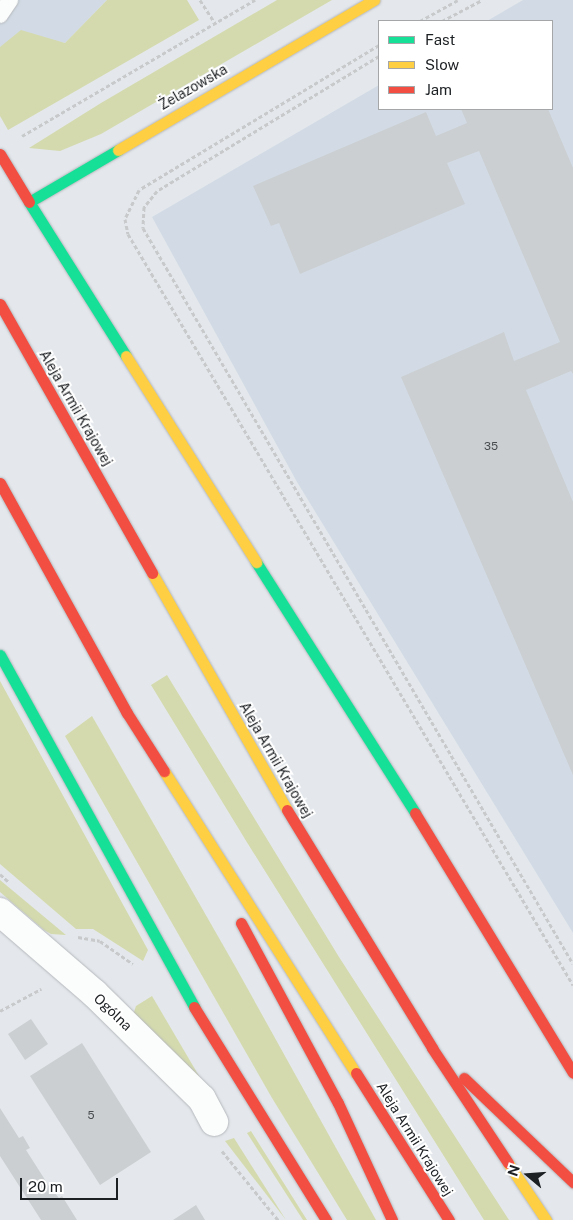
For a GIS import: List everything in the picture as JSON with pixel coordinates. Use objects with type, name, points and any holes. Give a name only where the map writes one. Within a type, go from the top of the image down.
[{"type":"main road","name":"Żelazowska","points":[[29,202],[374,0]]},
{"type":"main road","points":[[0,154],[477,911],[573,1073]]},
{"type":"main road","name":"Aleja Armii Krajowej","points":[[0,304],[294,822],[432,1048],[546,1220]]},
{"type":"main road","name":"Aleja Armii Krajowej","points":[[0,483],[127,713],[449,1220]]},
{"type":"main road","points":[[0,654],[188,997],[326,1220]]},
{"type":"main road","points":[[127,713],[211,869]]},
{"type":"main road","points":[[235,913],[338,1103],[392,1220]]},
{"type":"main road","points":[[432,1048],[573,1182]]},
{"type":"street","name":"Ogólna","points":[[0,912],[128,1026],[202,1099],[214,1122]]},
{"type":"lane","points":[[0,15],[10,0]]},
{"type":"path","points":[[200,0],[215,23]]},
{"type":"path","points":[[17,139],[255,0]]},
{"type":"path","points":[[422,20],[458,0]]},
{"type":"path","points":[[444,20],[482,0]]},
{"type":"path","points":[[378,46],[139,190],[125,218],[128,234],[573,985]]},
{"type":"path","points":[[378,57],[157,191],[144,207],[143,228],[573,964]]},
{"type":"path","points":[[0,1011],[49,985]]},
{"type":"shaded area","points":[[0,0],[107,0],[65,43],[44,38],[0,47]]},
{"type":"shaded area","points":[[523,0],[573,0],[573,933],[297,482],[152,217],[378,86],[378,110],[553,110],[553,20],[489,20]]},
{"type":"green space","points":[[107,0],[187,0],[199,20],[8,130],[0,116],[0,47],[21,30],[65,43]]},
{"type":"green space","points":[[277,0],[332,0],[101,134],[60,151],[29,148],[101,103]]},
{"type":"green space","points":[[167,675],[339,957],[509,1220],[484,1220],[248,844],[151,685]]},
{"type":"green space","points":[[0,681],[148,950],[143,961],[93,929],[76,929],[0,864]]},
{"type":"green space","points":[[92,716],[235,966],[376,1220],[347,1220],[272,1098],[65,736]]},
{"type":"green space","points":[[0,880],[66,935],[51,934],[44,930],[0,892]]},
{"type":"green space","points":[[152,996],[199,1076],[194,1080],[133,1015],[136,1006]]},
{"type":"green space","points":[[251,1131],[307,1220],[303,1220],[247,1133]]},
{"type":"green space","points":[[234,1138],[286,1220],[225,1141]]},
{"type":"building","points":[[461,110],[548,110],[573,168],[573,374],[571,371],[526,390],[573,502],[573,775],[401,377],[504,332],[514,361],[560,342],[479,151],[447,163],[465,204],[300,274],[279,223],[271,226],[253,186],[426,112],[436,136],[467,123]]},
{"type":"building","points":[[31,1019],[48,1044],[25,1060],[8,1034]]},
{"type":"building","points":[[82,1043],[151,1152],[100,1185],[30,1076]]},
{"type":"building","points":[[0,1108],[19,1138],[23,1136],[30,1148],[26,1150],[49,1186],[59,1198],[62,1196],[77,1220],[41,1220],[0,1156]]},
{"type":"building","points":[[196,1205],[205,1220],[173,1220]]},
{"type":"traffic: fast","points":[[118,150],[29,202],[126,356]]},
{"type":"traffic: fast","points":[[256,562],[415,813]]},
{"type":"traffic: fast","points":[[0,655],[194,1007]]},
{"type":"traffic: slow","points":[[118,150],[374,0]]},
{"type":"traffic: slow","points":[[126,356],[256,562]]},
{"type":"traffic: slow","points":[[152,573],[287,810]]},
{"type":"traffic: slow","points":[[164,771],[356,1073]]},
{"type":"traffic: slow","points":[[508,1163],[546,1220]]},
{"type":"traffic: jam","points":[[0,154],[29,202]]},
{"type":"traffic: jam","points":[[0,304],[152,573]]},
{"type":"traffic: jam","points":[[0,483],[127,713],[164,771]]},
{"type":"traffic: jam","points":[[287,810],[432,1048],[508,1163]]},
{"type":"traffic: jam","points":[[415,813],[573,1073]]},
{"type":"traffic: jam","points":[[241,923],[338,1103],[392,1220]]},
{"type":"traffic: jam","points":[[194,1007],[326,1220]]},
{"type":"traffic: jam","points":[[356,1073],[449,1220]]},
{"type":"traffic: jam","points":[[464,1078],[573,1182]]}]
